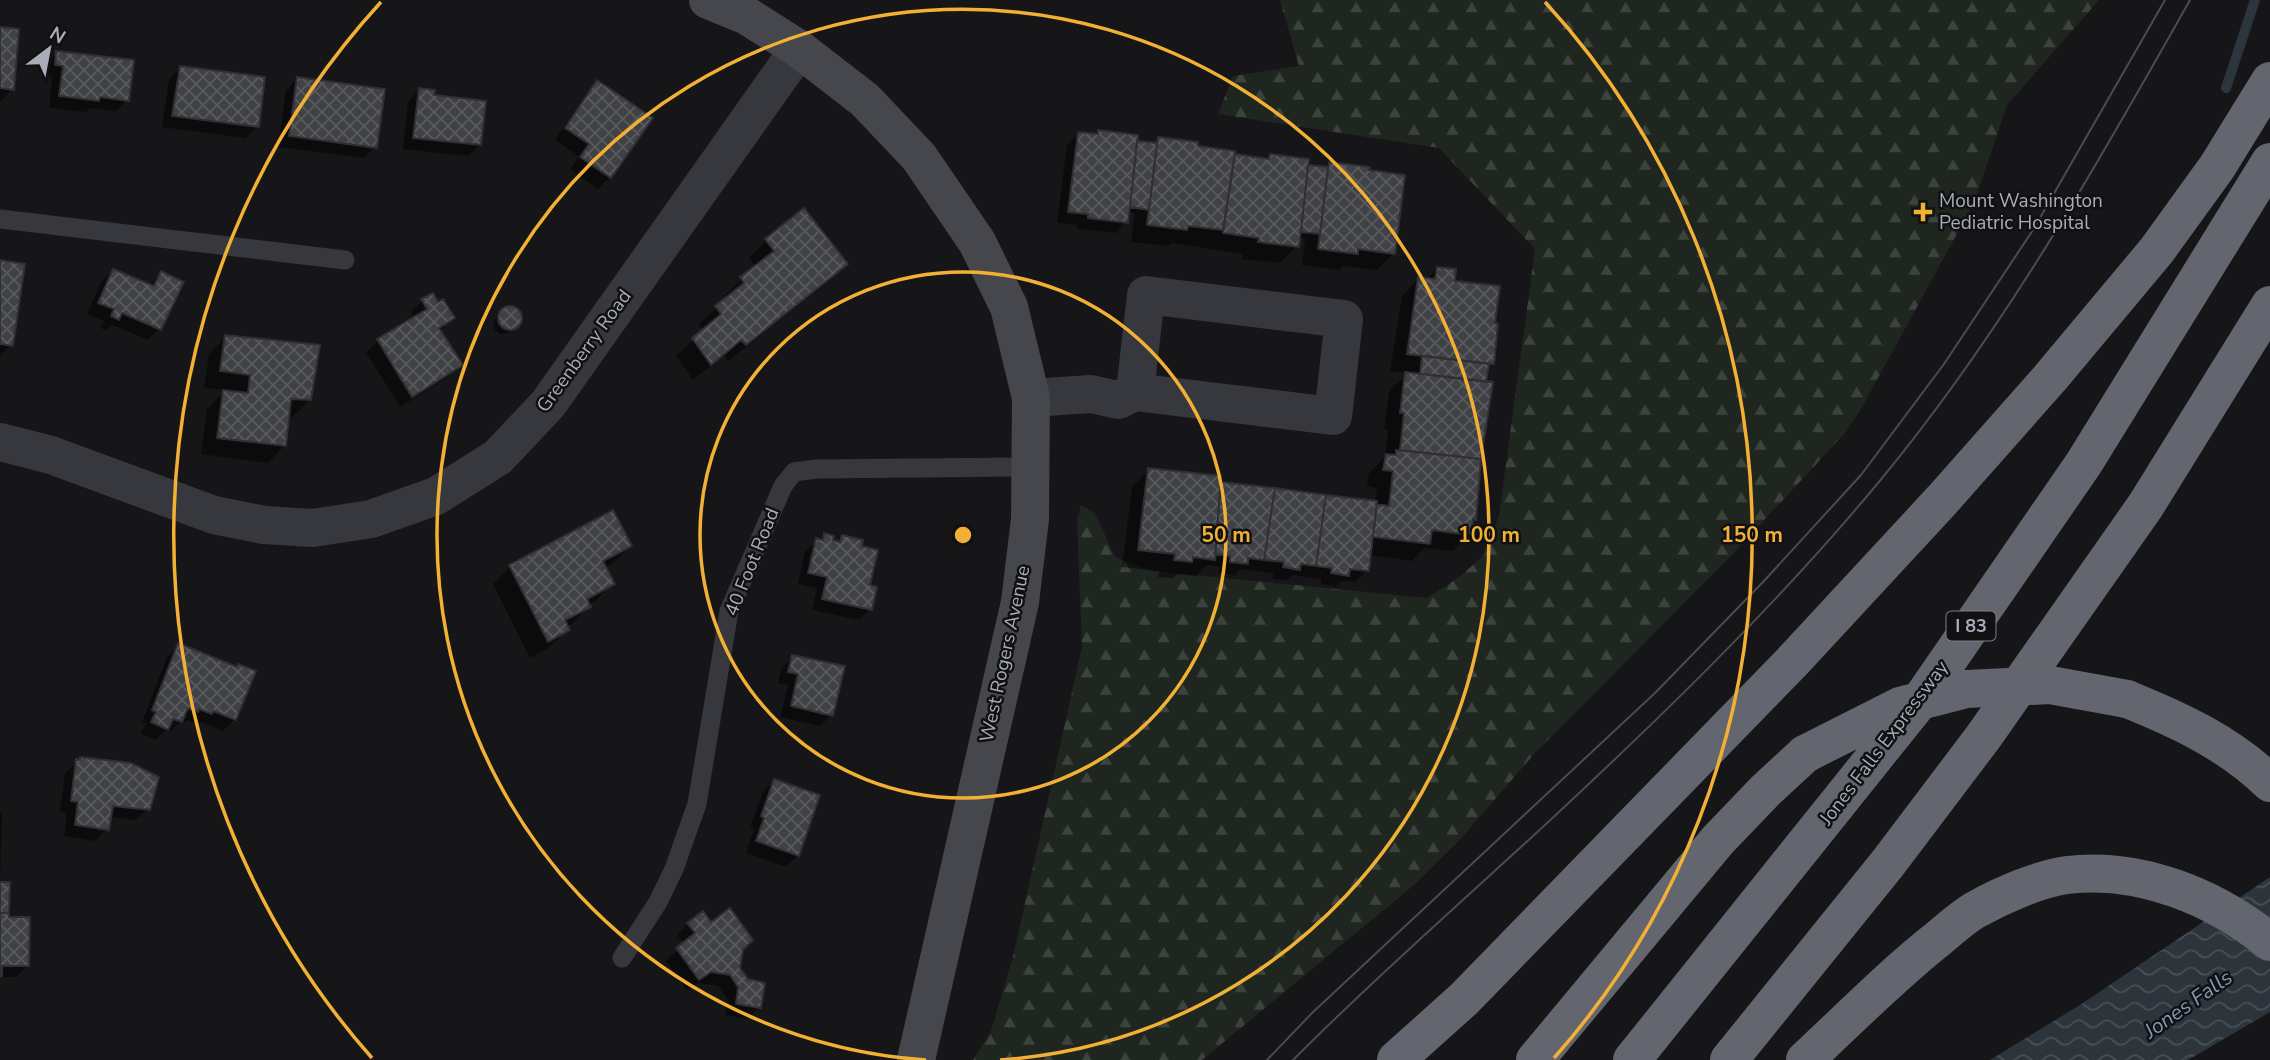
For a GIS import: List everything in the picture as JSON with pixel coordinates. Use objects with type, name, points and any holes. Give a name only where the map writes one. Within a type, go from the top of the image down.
[{"type":"highway","points":[[1396,1060],[1464,999],[1791,663],[1942,500],[2050,378],[2157,250],[2217,167],[2270,80]]},
{"type":"highway","name":"Jones Falls Expressway","points":[[1632,1060],[1922,698],[2084,463],[2270,162]]},
{"type":"highway","points":[[1729,1060],[1888,863],[1984,736],[2146,505],[2270,304]]},
{"type":"highway","points":[[1535,1060],[1718,840],[1766,790],[1805,754],[1900,706],[1966,689],[2050,685],[2127,699],[2181,721],[2225,746],[2270,783]]},
{"type":"highway","points":[[1804,1060],[1922,952],[1975,910],[2017,890],[2066,876],[2114,874],[2165,885],[2206,901],[2237,918],[2270,942]]},
{"type":"highway","points":[[1422,1060],[1464,999]]},
{"type":"street","name":"West Rogers Avenue","points":[[708,0],[747,16],[799,49],[865,100],[919,157],[977,242],[1009,307],[1031,398],[1030,519],[1020,602],[915,1060]]},
{"type":"street","name":"Greenberry Road","points":[[0,442],[51,455],[214,515],[264,525],[313,528],[371,519],[436,496],[498,457],[548,404],[799,49]]},
{"type":"street","points":[[1031,398],[1091,394],[1118,400],[1135,392],[1333,416],[1344,319],[1146,295],[1135,392]]},
{"type":"lane","points":[[0,219],[345,260]]},
{"type":"lane","name":"40 Foot Road","points":[[622,958],[658,902],[674,869],[697,804],[729,611],[783,485],[794,472],[816,469],[1031,467]]},
{"type":"green space","points":[[1280,0],[2099,0],[2007,105],[1974,203],[1861,409],[1845,433],[1731,556],[1536,752],[1457,843],[1414,885],[1202,1060],[973,1060],[991,1031],[1013,957],[1082,647],[1077,519],[1081,505],[1095,513],[1115,557],[1152,571],[1427,598],[1458,578],[1482,557],[1499,516],[1535,249],[1439,148],[1218,114],[1233,76],[1299,66]]},
{"type":"water","name":"Jones Falls","points":[[2270,877],[2270,1012],[2188,1060],[1990,1060],[2080,1005]]},
{"type":"building","points":[[0,27],[19,29],[14,90],[0,88]]},
{"type":"building","points":[[56,51],[134,60],[129,101],[100,97],[99,101],[59,96],[63,66],[55,65]]},
{"type":"building","points":[[180,66],[265,77],[259,127],[172,116]]},
{"type":"building","points":[[297,77],[385,89],[377,148],[289,136]]},
{"type":"building","points":[[597,80],[653,118],[611,178],[580,157],[589,144],[565,128]]},
{"type":"building","points":[[419,88],[435,90],[434,95],[486,101],[481,145],[413,138]]},
{"type":"building","points":[[1098,130],[1138,135],[1128,223],[1088,218],[1088,214],[1068,212],[1078,132],[1098,134]]},
{"type":"building","points":[[1158,137],[1198,142],[1198,146],[1235,151],[1223,230],[1188,226],[1187,230],[1147,225]]},
{"type":"building","points":[[1137,141],[1157,143],[1149,210],[1130,207]]},
{"type":"building","points":[[1235,154],[1269,159],[1270,154],[1309,159],[1299,247],[1258,242],[1259,238],[1223,233]]},
{"type":"building","points":[[1329,162],[1405,175],[1395,254],[1358,249],[1358,254],[1318,249]]},
{"type":"building","points":[[1308,165],[1328,167],[1320,234],[1301,232]]},
{"type":"building","points":[[804,208],[848,264],[746,345],[741,340],[711,365],[692,338],[721,314],[715,306],[744,283],[740,277],[774,251],[765,239]]},
{"type":"building","points":[[0,260],[25,264],[13,346],[0,344]]},
{"type":"building","points":[[1437,267],[1456,269],[1455,281],[1500,286],[1495,323],[1498,324],[1494,364],[1407,354],[1418,277],[1435,279]]},
{"type":"building","points":[[113,269],[154,286],[161,271],[184,282],[161,330],[122,313],[119,320],[111,316],[114,309],[98,303]]},
{"type":"building","points":[[433,293],[438,302],[443,299],[455,318],[439,328],[463,365],[412,397],[377,339],[427,309],[421,299]]},
{"type":"building","points":[[510,306],[519,309],[522,318],[519,327],[510,330],[501,327],[498,318],[501,309]]},
{"type":"building","points":[[225,335],[320,345],[311,400],[291,399],[286,446],[217,438],[223,390],[248,393],[250,375],[220,371]]},
{"type":"building","points":[[1422,356],[1489,364],[1486,382],[1420,374]]},
{"type":"building","points":[[1405,372],[1493,382],[1481,459],[1400,450],[1404,413],[1400,413]]},
{"type":"building","points":[[1396,450],[1481,459],[1476,520],[1473,519],[1471,535],[1432,530],[1430,544],[1373,537],[1377,504],[1389,506],[1393,471],[1383,470],[1386,454],[1396,455]]},
{"type":"building","points":[[1148,468],[1221,476],[1215,560],[1193,557],[1192,562],[1174,560],[1175,554],[1138,550]]},
{"type":"building","points":[[1221,482],[1275,488],[1264,560],[1248,558],[1248,564],[1230,562],[1230,556],[1215,554]]},
{"type":"building","points":[[1275,488],[1326,495],[1316,566],[1301,564],[1300,570],[1283,567],[1284,562],[1264,560]]},
{"type":"building","points":[[1326,495],[1377,501],[1369,571],[1350,569],[1349,576],[1331,573],[1332,568],[1316,566]]},
{"type":"building","points":[[613,510],[632,546],[603,561],[615,584],[587,599],[591,607],[565,620],[570,630],[548,642],[509,565]]},
{"type":"building","points":[[824,533],[834,536],[833,540],[840,542],[842,535],[863,540],[862,546],[878,550],[870,585],[877,587],[872,610],[822,599],[827,577],[808,573],[816,538],[823,540]]},
{"type":"building","points":[[178,643],[237,667],[238,664],[256,671],[236,720],[213,711],[212,714],[188,708],[182,722],[173,719],[168,730],[151,722],[156,712],[152,710]]},
{"type":"building","points":[[792,655],[845,666],[833,716],[791,706],[798,674],[788,672]]},
{"type":"building","points":[[80,757],[131,763],[159,777],[150,810],[113,806],[109,830],[75,825],[78,802],[71,801],[76,759],[80,760]]},
{"type":"building","points":[[774,779],[820,795],[799,856],[756,841],[764,818],[761,816]]},
{"type":"building","points":[[0,882],[10,882],[9,913],[0,913]]},
{"type":"building","points":[[730,908],[753,940],[743,950],[740,968],[748,979],[765,983],[761,1008],[736,1004],[738,987],[730,975],[711,972],[699,980],[676,948],[695,933],[687,923],[703,911],[711,922]]},
{"type":"building","points":[[0,913],[9,913],[9,917],[30,917],[29,966],[2,966],[2,976],[0,976]]},
{"type":"waterway","points":[[2226,88],[2255,0]]},
{"type":"tram line","points":[[1267,1060],[1312,1013],[1655,693],[1763,582],[1861,475],[1944,364],[2033,230],[2165,0]]},
{"type":"tram line","points":[[1293,1060],[1674,702],[1799,573],[1878,483],[1965,369],[2045,249],[2190,0]]},
{"type":"place","name":"Mount Washington Pediatric Hospital","points":[[1923,212]]}]
